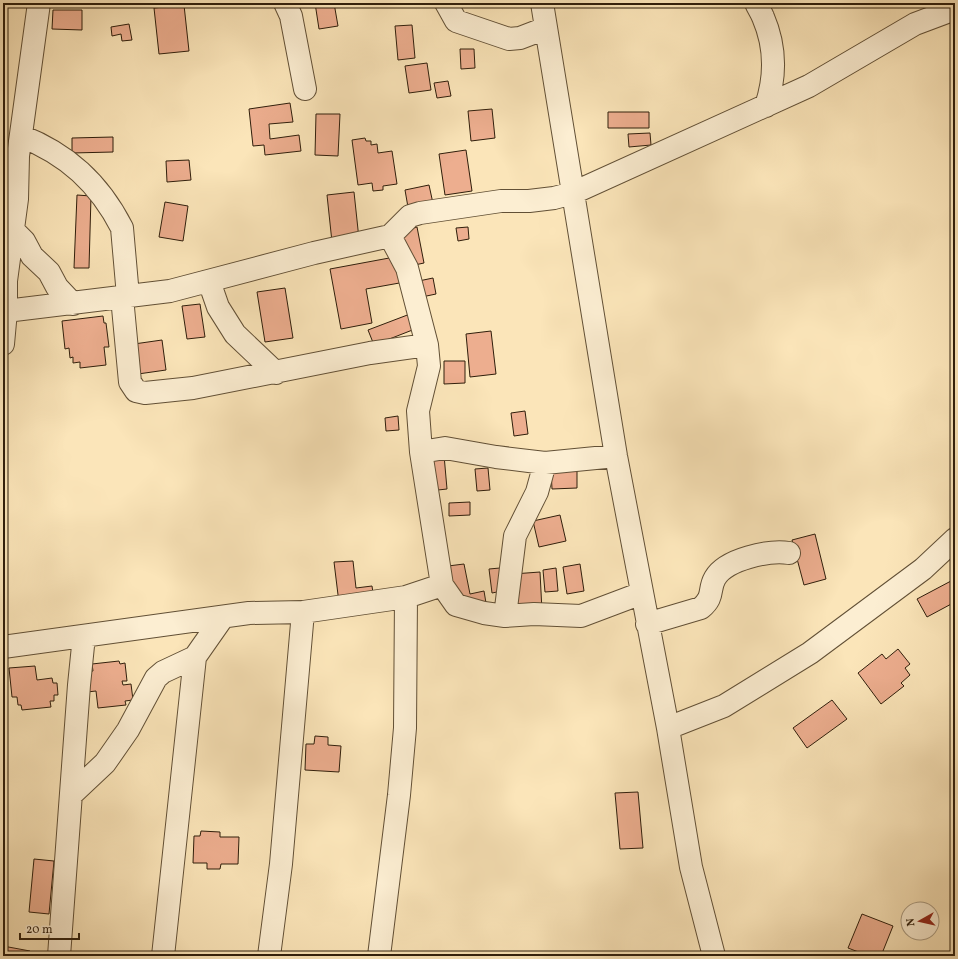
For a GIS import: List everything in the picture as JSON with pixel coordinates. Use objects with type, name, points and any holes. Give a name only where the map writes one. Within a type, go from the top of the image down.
[{"type":"street","points":[[3,344],[6,311],[6,281],[17,199],[14,147],[39,3]]},
{"type":"street","points":[[285,3],[291,16],[305,90]]},
{"type":"street","points":[[446,3],[456,21],[509,39],[520,38],[546,28]]},
{"type":"street","points":[[542,3],[616,456],[668,728],[691,867],[714,956]]},
{"type":"street","points":[[756,3],[770,36],[774,63],[774,80],[766,106]]},
{"type":"street","points":[[6,311],[170,291],[314,253],[390,236],[410,216],[420,213],[501,202],[535,200],[573,193],[816,82],[915,24],[955,8]]},
{"type":"street","points":[[14,147],[48,147],[67,160],[94,185],[117,218],[122,228],[130,382],[136,391],[145,393],[194,388],[276,373],[370,353],[427,345]]},
{"type":"street","points":[[13,230],[24,241],[32,256],[49,272],[57,287],[73,304]]},
{"type":"street","points":[[390,236],[407,268],[427,345],[429,366],[418,410],[421,452],[442,585],[456,605],[484,613],[505,616],[534,614],[580,616],[642,593]]},
{"type":"street","points":[[208,281],[218,307],[235,334],[276,373]]},
{"type":"street","points":[[421,452],[445,448],[496,457],[545,463],[616,456]]},
{"type":"street","points":[[505,616],[515,536],[537,492],[545,463]]},
{"type":"street","points":[[668,728],[724,706],[810,653],[923,569],[955,539]]},
{"type":"street","points":[[647,624],[701,608],[707,603],[712,594],[713,582],[716,576],[723,569],[733,563],[766,554],[779,552],[789,554]]},
{"type":"street","points":[[3,647],[223,617],[249,612],[303,612],[406,597],[442,585]]},
{"type":"street","points":[[379,956],[399,795],[405,728],[406,597]]},
{"type":"street","points":[[269,956],[281,864],[303,612]]},
{"type":"street","points":[[163,956],[195,657],[223,617]]},
{"type":"street","points":[[59,956],[84,636]]},
{"type":"street","points":[[71,795],[105,763],[128,730],[156,678],[163,672],[195,657]]},
{"type":"building","points":[[315,3],[334,3],[338,26],[319,29]]},
{"type":"building","points":[[184,5],[189,51],[159,54],[154,8]]},
{"type":"building","points":[[53,10],[82,10],[82,30],[52,29]]},
{"type":"building","points":[[129,24],[132,40],[122,41],[121,34],[112,36],[111,27]]},
{"type":"building","points":[[412,25],[415,58],[398,60],[395,26]]},
{"type":"building","points":[[460,49],[474,49],[475,68],[461,69]]},
{"type":"building","points":[[427,63],[431,90],[409,93],[405,66]]},
{"type":"building","points":[[448,81],[451,96],[437,98],[434,83]]},
{"type":"building","points":[[290,103],[293,122],[269,124],[270,139],[299,135],[301,151],[265,155],[264,145],[253,146],[249,109]]},
{"type":"building","points":[[492,109],[495,138],[471,141],[468,111]]},
{"type":"building","points":[[608,112],[649,112],[649,128],[608,128]]},
{"type":"building","points":[[316,114],[340,114],[338,156],[315,155]]},
{"type":"building","points":[[650,133],[651,145],[629,147],[628,134]]},
{"type":"building","points":[[113,137],[113,152],[72,153],[72,138]]},
{"type":"building","points":[[365,138],[366,141],[371,141],[371,145],[377,144],[378,153],[392,151],[397,184],[383,186],[383,190],[373,191],[372,183],[358,185],[352,140]]},
{"type":"building","points":[[466,150],[472,191],[445,195],[439,154]]},
{"type":"building","points":[[189,160],[191,180],[167,182],[166,161]]},
{"type":"building","points":[[429,185],[434,208],[409,213],[405,190]]},
{"type":"building","points":[[354,192],[359,239],[332,242],[327,195]]},
{"type":"building","points":[[77,195],[91,196],[89,268],[74,268]]},
{"type":"building","points":[[165,202],[188,206],[183,241],[159,237]]},
{"type":"building","points":[[417,227],[424,263],[410,266],[402,231]]},
{"type":"building","points":[[468,227],[469,239],[458,241],[456,228]]},
{"type":"building","points":[[400,256],[405,282],[366,289],[372,323],[341,329],[330,269]]},
{"type":"building","points":[[433,278],[436,294],[417,298],[414,282]]},
{"type":"building","points":[[285,288],[293,338],[265,342],[257,292]]},
{"type":"building","points":[[200,304],[205,337],[187,339],[182,306]]},
{"type":"building","points":[[410,314],[415,329],[374,345],[368,330]]},
{"type":"building","points":[[103,316],[104,323],[106,323],[109,347],[104,347],[106,365],[80,368],[80,362],[73,363],[73,357],[70,358],[69,348],[65,349],[62,321]]},
{"type":"building","points":[[491,331],[496,374],[470,377],[466,334]]},
{"type":"building","points":[[162,340],[166,370],[138,374],[134,344]]},
{"type":"building","points":[[444,361],[465,361],[465,383],[444,384]]},
{"type":"building","points":[[525,411],[528,434],[514,436],[511,413]]},
{"type":"building","points":[[398,416],[399,430],[386,431],[385,418]]},
{"type":"building","points":[[444,455],[447,489],[429,491],[426,457]]},
{"type":"building","points":[[488,468],[490,490],[477,491],[475,469]]},
{"type":"building","points":[[577,470],[577,488],[552,489],[551,471]]},
{"type":"building","points":[[470,502],[470,515],[449,516],[449,503]]},
{"type":"building","points":[[560,515],[566,541],[539,547],[533,521]]},
{"type":"building","points":[[815,534],[826,579],[804,585],[792,540]]},
{"type":"building","points":[[353,561],[356,588],[372,586],[374,600],[339,603],[334,562]]},
{"type":"building","points":[[464,564],[470,594],[484,591],[486,603],[454,601],[448,566]]},
{"type":"building","points":[[580,564],[584,591],[567,594],[563,567]]},
{"type":"building","points":[[500,568],[502,591],[492,593],[489,569]]},
{"type":"building","points":[[556,568],[558,591],[545,592],[543,570]]},
{"type":"building","points":[[540,572],[542,611],[515,608],[513,574]]},
{"type":"building","points":[[951,581],[955,590],[955,602],[927,617],[917,599]]},
{"type":"building","points":[[898,649],[910,664],[905,668],[910,675],[901,683],[904,686],[881,704],[858,673],[882,654],[886,659]]},
{"type":"building","points":[[119,661],[120,664],[125,663],[127,681],[122,681],[123,685],[131,684],[133,700],[125,701],[126,705],[98,708],[96,691],[87,692],[85,672],[93,671],[92,664]]},
{"type":"building","points":[[35,666],[37,680],[52,678],[53,683],[57,683],[58,695],[54,695],[54,701],[50,701],[51,707],[22,710],[21,705],[18,705],[17,697],[12,697],[9,668]]},
{"type":"building","points":[[832,700],[847,719],[807,748],[793,728]]},
{"type":"building","points":[[315,736],[328,737],[328,745],[341,746],[339,772],[305,770],[306,744],[314,744]]},
{"type":"building","points":[[638,792],[643,848],[620,849],[615,793]]},
{"type":"building","points":[[201,831],[220,832],[220,837],[239,837],[238,864],[221,864],[220,869],[207,869],[207,863],[193,863],[194,836],[200,836]]},
{"type":"building","points":[[34,859],[54,861],[49,914],[29,912]]},
{"type":"building","points":[[862,914],[893,926],[881,956],[869,956],[848,948]]},
{"type":"building","points":[[3,946],[30,951],[30,956],[3,956]]}]
